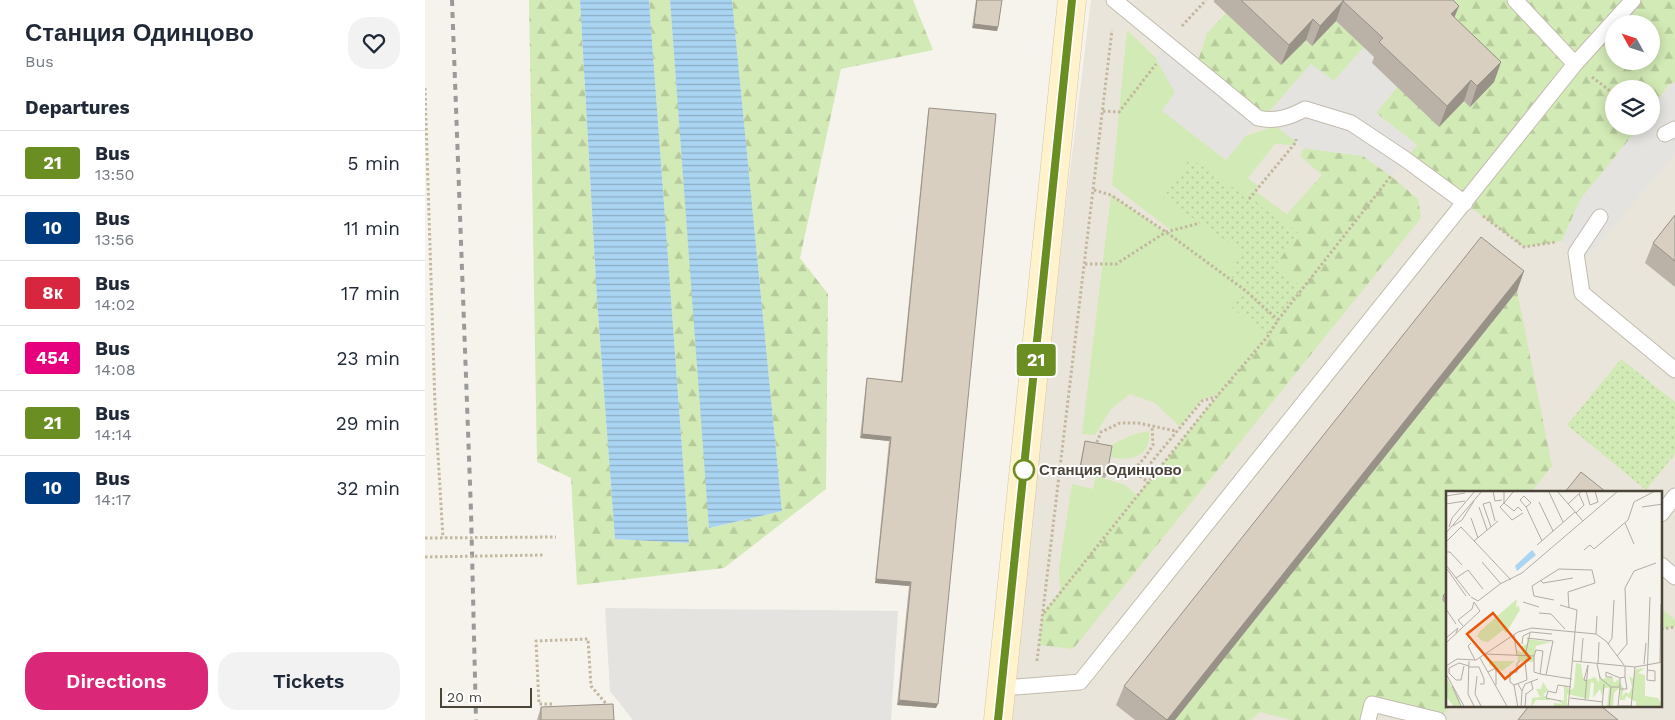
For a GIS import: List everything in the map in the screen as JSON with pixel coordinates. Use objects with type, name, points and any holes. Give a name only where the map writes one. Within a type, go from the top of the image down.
[{"type":"street","points":[[998,720],[1073,0]]},
{"type":"lane","points":[[1115,0],[1259,118],[1268,120],[1292,116],[1305,109],[1351,123],[1465,202]]},
{"type":"lane","points":[[1515,0],[1575,64]]},
{"type":"lane","points":[[1002,688],[1080,682],[1575,64],[1633,0]]},
{"type":"lane","points":[[1600,216],[1576,253],[1583,293],[1675,370]]},
{"type":"lane","points":[[1663,511],[1675,496]]},
{"type":"lane","points":[[1663,567],[1675,577]]},
{"type":"lane","points":[[1368,720],[1372,704],[1438,720]]},
{"type":"path","points":[[1035,684],[1115,0]]},
{"type":"path","points":[[1166,43],[1206,0]]},
{"type":"path","points":[[1103,111],[1119,112],[1158,62]]},
{"type":"path","points":[[425,88],[435,405],[443,538]]},
{"type":"path","points":[[1249,199],[1296,142],[1292,116]]},
{"type":"path","points":[[1043,613],[1217,396],[1268,336],[1405,159]]},
{"type":"path","points":[[1094,190],[1111,195],[1166,232],[1246,291],[1279,320]]},
{"type":"path","points":[[1465,202],[1524,247],[1562,241]]},
{"type":"path","points":[[1085,264],[1116,264],[1166,232],[1200,223]]},
{"type":"path","points":[[1140,476],[1202,401],[1217,396]]},
{"type":"path","points":[[1095,447],[1101,432],[1120,423],[1138,423],[1176,431]]},
{"type":"path","points":[[1130,474],[1153,444],[1152,426]]},
{"type":"path","points":[[1107,469],[1140,476],[1148,482]]},
{"type":"path","points":[[425,538],[556,537]]},
{"type":"path","points":[[425,557],[543,555]]},
{"type":"path","points":[[552,704],[539,704],[536,641],[588,639],[591,686],[611,710]]},
{"type":"shaded area","points":[[1091,0],[1675,0],[1675,720],[1011,720],[1065,212]]},
{"type":"shaded area","points":[[1166,43],[1264,113],[1226,160],[1162,111],[1175,93],[1156,58]]},
{"type":"shaded area","points":[[1364,47],[1376,58],[1397,87],[1376,113],[1417,145],[1391,176],[1363,156],[1304,148],[1276,126],[1279,119],[1271,110],[1311,64],[1334,81]]},
{"type":"shaded area","points":[[1675,82],[1675,154],[1584,260],[1562,241],[1580,200],[1633,135],[1660,135],[1660,98],[1669,85]]},
{"type":"shaded area","points":[[605,608],[898,611],[891,720],[633,720],[610,691]]},
{"type":"green space","points":[[529,0],[580,0],[597,300],[615,539],[689,543],[649,0],[670,0],[710,528],[782,511],[732,0],[913,0],[933,50],[841,69],[800,258],[828,294],[826,489],[724,568],[577,585],[571,478],[537,462]]},
{"type":"green space","points":[[1424,0],[1675,0],[1675,82],[1668,85],[1660,97],[1660,80],[1605,80],[1605,135],[1633,135],[1580,200],[1562,241],[1524,247],[1405,159],[1417,145],[1376,113],[1397,87],[1464,101],[1470,106]]},
{"type":"green space","points":[[1226,13],[1306,40],[1312,46],[1336,21],[1364,47],[1334,81],[1311,64],[1271,110],[1264,113],[1198,61],[1207,33]]},
{"type":"green space","points":[[1127,30],[1156,58],[1175,93],[1162,110],[1226,160],[1245,136],[1276,126],[1296,142],[1293,145],[1275,144],[1248,178],[1259,187],[1249,199],[1190,159],[1244,253],[1247,288],[1232,308],[1268,336],[1217,395],[1201,400],[1180,427],[1155,403],[1130,394],[1111,409],[1095,435],[1082,434],[1111,195],[1166,232],[1172,231],[1112,185]]},
{"type":"green space","points":[[1304,148],[1363,156],[1418,199],[1421,218],[1073,649],[1039,645],[1043,613],[1218,395],[1268,336],[1304,287],[1273,269],[1298,232],[1249,199],[1255,191],[1287,214],[1322,175],[1300,156]]},
{"type":"green space","points":[[1190,158],[1298,232],[1273,269],[1304,287],[1268,336],[1232,308],[1247,288],[1229,275],[1243,252],[1163,198]]},
{"type":"green space","points":[[1517,291],[1552,466],[1532,491],[1446,491],[1446,708],[1448,708],[1438,720],[1372,704],[1368,720],[1292,720],[1260,712],[1251,720],[1175,720]]},
{"type":"green space","points":[[1621,359],[1675,402],[1675,454],[1646,490],[1567,425]]},
{"type":"green space","points":[[1149,431],[1149,442],[1142,453],[1132,458],[1110,457],[1112,445],[1130,436]]},
{"type":"green space","points":[[1096,476],[1125,485],[1137,495],[1060,592],[1059,568],[1072,484],[1093,489]]},
{"type":"green space","points":[[1663,610],[1675,620],[1675,627],[1663,629]]},
{"type":"water","points":[[580,0],[649,0],[689,543],[615,539],[597,300]]},
{"type":"water","points":[[670,0],[732,0],[782,511],[709,528]]},
{"type":"building","points":[[977,0],[1002,0],[998,27],[974,24]]},
{"type":"building","points":[[1241,0],[1343,1],[1320,26],[1313,19],[1289,45]]},
{"type":"building","points":[[1344,0],[1453,0],[1459,6],[1451,14],[1501,62],[1477,86],[1471,80],[1447,106],[1379,42],[1383,38]]},
{"type":"building","points":[[929,108],[996,114],[938,704],[899,700],[911,582],[876,579],[891,437],[862,434],[867,378],[902,382]]},
{"type":"building","points":[[1675,215],[1675,261],[1653,243]]},
{"type":"building","points":[[1481,237],[1524,271],[1167,720],[1124,686]]},
{"type":"building","points":[[1085,441],[1112,446],[1107,474],[1080,469]]},
{"type":"building","points":[[1581,472],[1605,491],[1566,491]]},
{"type":"building","points":[[613,704],[614,720],[541,720],[541,707]]},
{"type":"building","points":[[1527,708],[1603,708],[1618,720],[1518,720]]},
{"type":"railway","points":[[452,0],[471,511],[476,720]]},
{"type":"bus line","name":"21","points":[[998,720],[1072,0]]},
{"type":"place","name":"Станция Одинцово","points":[[1024,470]]}]
